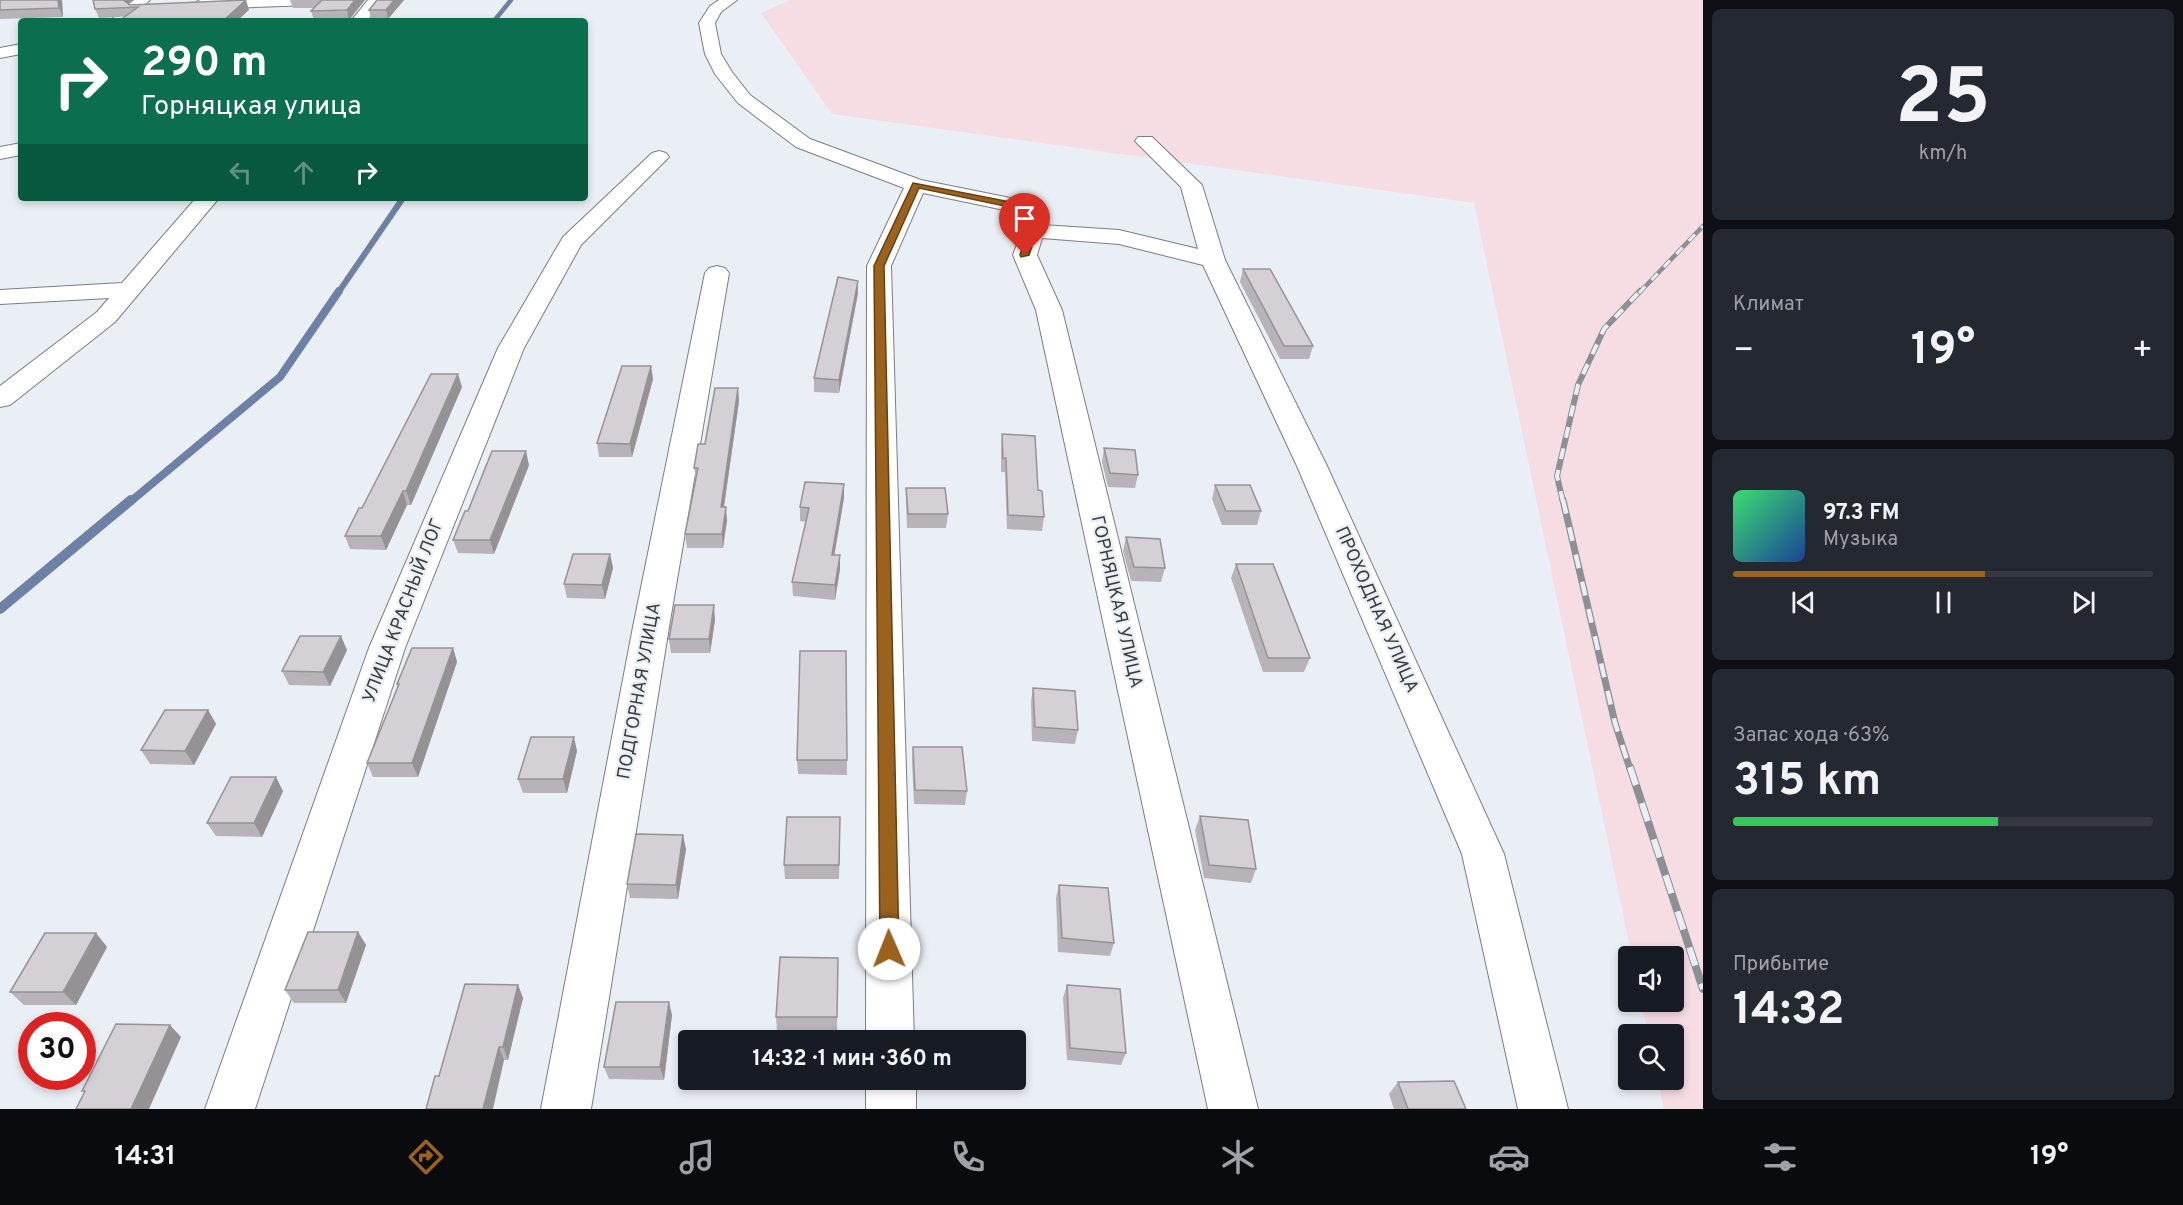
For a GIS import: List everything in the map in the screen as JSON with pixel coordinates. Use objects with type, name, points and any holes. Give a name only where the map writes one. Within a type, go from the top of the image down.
[{"type":"street","points":[[181,5],[311,0]]},
{"type":"street","points":[[361,18],[376,0]]},
{"type":"street","points":[[729,0],[715,9],[710,16],[708,30],[713,54],[724,74],[744,99],[803,143],[916,185],[1023,207],[1033,231],[1119,237],[1213,260]]},
{"type":"street","points":[[121,18],[138,3],[158,6]]},
{"type":"street","points":[[0,53],[18,50]]},
{"type":"street","name":"ПРОХОДНАЯ УЛИЦА","points":[[1145,141],[1191,185],[1213,260],[1312,466],[1483,854],[1543,1109]]},
{"type":"street","points":[[0,153],[18,150]]},
{"type":"street","name":"УЛИЦА КРАСНЫЙ ЛОГ","points":[[230,1109],[387,648],[511,348],[571,242],[659,157]]},
{"type":"street","points":[[890,1030],[879,266],[916,185]]},
{"type":"street","points":[[0,399],[106,316],[205,201]]},
{"type":"street","name":"ГОРНЯЦКАЯ УЛИЦА","points":[[1033,231],[1025,255],[1050,310],[1233,1109]]},
{"type":"street","name":"ПОДГОРНАЯ УЛИЦА","points":[[566,1109],[651,627],[717,273]]},
{"type":"street","points":[[0,297],[128,290]]},
{"type":"street","points":[[891,1090],[891,1109]]},
{"type":"shaded area","points":[[790,0],[1703,0],[1703,1109],[1664,1109],[1660,1090],[1684,1090],[1684,1024],[1646,1024],[1643,1012],[1684,1012],[1684,946],[1630,946],[1474,203],[832,114],[761,13]]},
{"type":"building","points":[[0,0],[58,0],[59,8],[0,10]]},
{"type":"building","points":[[93,0],[123,0],[130,5],[246,0],[226,18],[123,18],[138,7],[95,9]]},
{"type":"building","points":[[322,0],[355,0],[347,10],[311,11]]},
{"type":"building","points":[[377,0],[394,0],[386,10],[369,10]]},
{"type":"building","points":[[1243,269],[1270,269],[1313,346],[1284,346]]},
{"type":"building","points":[[838,277],[858,281],[839,380],[814,378]]},
{"type":"building","points":[[622,366],[651,366],[630,444],[597,443]]},
{"type":"building","points":[[431,374],[458,374],[406,491],[403,491],[381,536],[345,536],[359,508],[362,508]]},
{"type":"building","points":[[715,388],[738,388],[721,507],[726,507],[722,534],[685,534],[698,468],[694,468],[698,444],[705,444]]},
{"type":"building","points":[[1002,434],[1035,436],[1038,490],[1042,491],[1044,517],[1008,515],[1006,458],[1003,458]]},
{"type":"building","points":[[1104,448],[1135,450],[1138,475],[1110,473]]},
{"type":"building","points":[[492,451],[526,451],[490,540],[453,540],[465,511],[468,511]]},
{"type":"building","points":[[805,482],[844,484],[832,555],[840,555],[835,585],[792,582],[809,508],[800,507]]},
{"type":"building","points":[[1215,485],[1250,485],[1261,511],[1226,511]]},
{"type":"building","points":[[906,488],[945,488],[948,514],[908,514]]},
{"type":"building","points":[[1126,537],[1160,539],[1165,568],[1134,567]]},
{"type":"building","points":[[573,554],[610,554],[602,585],[564,584]]},
{"type":"building","points":[[1236,564],[1273,564],[1310,658],[1268,658]]},
{"type":"building","points":[[675,605],[714,605],[709,639],[669,639]]},
{"type":"building","points":[[300,636],[341,636],[323,672],[282,671]]},
{"type":"building","points":[[412,648],[453,648],[412,763],[367,763],[399,684],[397,684]]},
{"type":"building","points":[[800,651],[846,651],[847,760],[797,760]]},
{"type":"building","points":[[1033,688],[1075,691],[1078,730],[1035,727]]},
{"type":"building","points":[[165,710],[208,710],[185,751],[141,750]]},
{"type":"building","points":[[531,737],[574,737],[563,779],[518,779]]},
{"type":"building","points":[[913,747],[962,747],[967,791],[915,790]]},
{"type":"building","points":[[231,777],[276,777],[254,823],[207,823]]},
{"type":"building","points":[[1200,816],[1248,820],[1256,869],[1209,865]]},
{"type":"building","points":[[787,817],[840,817],[839,865],[784,865]]},
{"type":"building","points":[[636,834],[683,835],[676,885],[627,884]]},
{"type":"building","points":[[1059,885],[1108,888],[1114,943],[1062,938]]},
{"type":"building","points":[[308,932],[358,932],[338,990],[285,990]]},
{"type":"building","points":[[45,933],[96,933],[63,992],[10,992]]},
{"type":"building","points":[[780,957],[838,958],[837,1017],[776,1017]]},
{"type":"building","points":[[465,984],[518,985],[503,1047],[499,1047],[483,1109],[426,1109],[435,1076],[439,1076]]},
{"type":"building","points":[[1067,985],[1120,989],[1126,1053],[1070,1048]]},
{"type":"building","points":[[616,1002],[669,1002],[660,1067],[604,1067]]},
{"type":"building","points":[[116,1024],[170,1025],[131,1109],[76,1109],[85,1091],[83,1090],[96,1090],[96,1063]]},
{"type":"building","points":[[1454,1081],[1466,1109],[1408,1109],[1398,1082]]},
{"type":"waterway","points":[[496,18],[511,0]]},
{"type":"waterway","points":[[338,293],[401,201]]},
{"type":"waterway","points":[[130,502],[280,377],[339,291]]},
{"type":"waterway","points":[[0,609],[131,500]]},
{"type":"railway","points":[[1639,293],[1703,226]]},
{"type":"railway","points":[[1563,502],[1557,476],[1578,385],[1604,329],[1640,291]]},
{"type":"railway","points":[[1563,500],[1615,723],[1630,769]]},
{"type":"railway","points":[[1630,767],[1703,989]]},
{"type":"route","points":[[889,949],[879,266],[916,185],[1023,207],[1033,231],[1025,255]]}]
